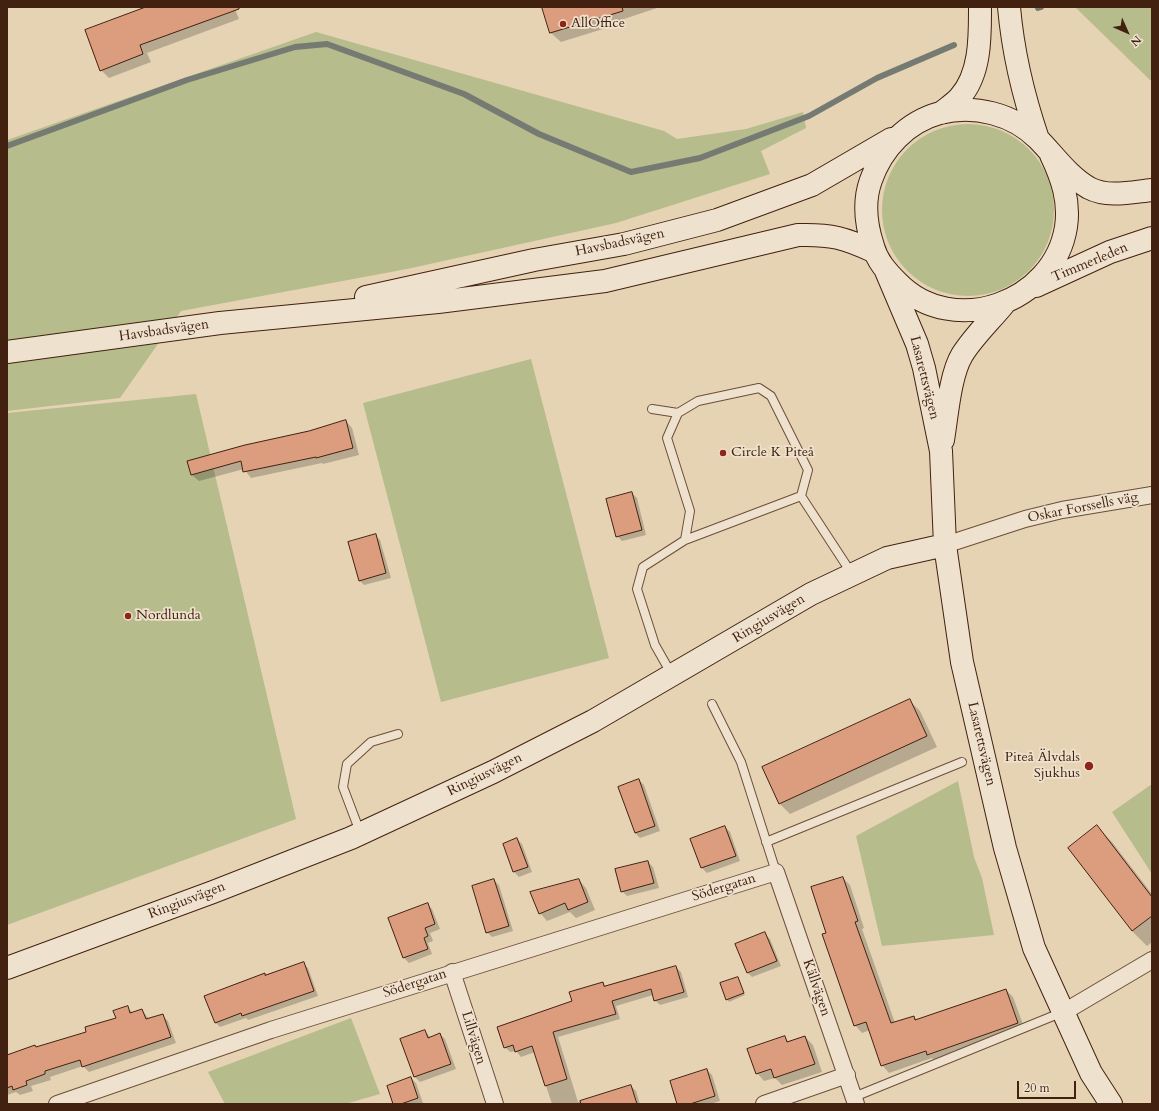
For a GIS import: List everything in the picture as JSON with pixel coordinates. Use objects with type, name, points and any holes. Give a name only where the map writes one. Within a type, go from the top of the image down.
[{"type":"main road","points":[[941,113],[960,96],[972,78],[978,55],[980,7]]},
{"type":"main road","points":[[1009,7],[1016,63],[1024,98],[1044,147],[1062,177],[1067,202],[1066,227],[1059,251],[1046,272],[1028,290],[1004,304],[981,310],[954,310],[928,304],[905,290],[886,271],[874,252],[868,231],[866,209],[868,187],[876,166],[888,147],[904,131],[921,120],[941,113],[961,110],[982,111],[1003,116],[1021,125],[1044,147],[1071,174],[1090,188],[1105,193],[1152,190]]},
{"type":"main road","name":"Havsbadsvägen","points":[[322,312],[363,297],[534,260],[624,244],[716,220],[812,185],[904,131]]},
{"type":"main road","name":"Havsbadsvägen","points":[[7,352],[220,323],[498,295],[605,281],[798,235],[830,235],[847,239],[874,252]]},
{"type":"main road","name":"Timmerleden","points":[[1028,290],[1104,255],[1152,238]]},
{"type":"main road","name":"Lasarettsvägen","points":[[886,271],[917,344],[924,368],[941,451],[945,545],[962,662],[1005,848],[1034,948],[1091,1073],[1111,1104]]},
{"type":"main road","name":"Lasarettsvägen","points":[[942,467],[943,442],[958,366],[963,354],[1004,304]]},
{"type":"main road","name":"Ringiusvägen","points":[[7,968],[213,892],[360,833],[493,772],[593,721],[811,594],[886,558],[945,545]]},
{"type":"street","name":"Oskar Forssells väg","points":[[945,545],[1025,519],[1062,510],[1152,495]]},
{"type":"street","name":"Södergatan","points":[[57,1104],[87,1099],[271,1030],[452,972],[776,872]]},
{"type":"street","name":"Källvägen","points":[[776,872],[855,1100]]},
{"type":"street","points":[[1064,1012],[1152,960]]},
{"type":"street","name":"Lillvägen","points":[[452,972],[495,1104]]},
{"type":"street","points":[[764,1104],[847,1075]]},
{"type":"lane","points":[[685,540],[690,511],[668,438],[678,413],[698,401],[759,388],[771,396],[808,470],[801,496],[852,575]]},
{"type":"lane","points":[[652,409],[678,413]]},
{"type":"lane","points":[[672,676],[655,645],[636,589],[643,567],[685,540],[801,496]]},
{"type":"lane","points":[[712,704],[741,762],[776,872]]},
{"type":"lane","points":[[360,833],[343,786],[347,764],[371,742],[398,734]]},
{"type":"lane","points":[[766,842],[962,762]]},
{"type":"lane","points":[[855,1100],[1064,1012]]},
{"type":"green space","points":[[1075,7],[1152,7],[1152,80],[1150,80]]},
{"type":"green space","points":[[316,32],[664,131],[677,139],[746,129],[803,112],[806,128],[761,151],[770,174],[616,223],[407,269],[181,311],[120,398],[7,411],[7,140]]},
{"type":"green space","points":[[968,124],[985,126],[1001,131],[1016,139],[1029,149],[1039,162],[1047,177],[1052,193],[1054,210],[1052,227],[1047,243],[1039,258],[1029,271],[1016,281],[1001,289],[985,294],[968,296],[951,294],[935,289],[920,281],[907,271],[897,258],[889,243],[884,227],[882,210],[884,193],[889,177],[897,162],[907,149],[920,139],[935,131],[951,126]]},
{"type":"green space","points":[[531,359],[609,658],[441,702],[363,403]]},
{"type":"green space","name":"Nordlunda","points":[[196,394],[296,819],[7,925],[7,413]]},
{"type":"green space","points":[[958,781],[974,857],[982,878],[994,935],[882,946],[856,836]]},
{"type":"green space","points":[[1152,784],[1152,874],[1112,812]]},
{"type":"green space","points":[[351,1018],[380,1094],[345,1104],[225,1104],[208,1072]]},
{"type":"building","points":[[146,7],[239,7],[239,9],[140,45],[143,54],[100,71],[85,30]]},
{"type":"building","name":"AllOffice","points":[[542,7],[622,7],[623,11],[550,33]]},
{"type":"building","points":[[346,420],[353,448],[316,458],[243,472],[241,461],[191,475],[187,461],[245,445],[309,431]]},
{"type":"building","points":[[632,492],[642,530],[616,537],[606,499]]},
{"type":"building","points":[[376,534],[386,573],[359,581],[348,542]]},
{"type":"building","points":[[910,699],[927,736],[779,804],[762,767]]},
{"type":"building","points":[[639,779],[655,826],[635,833],[618,787]]},
{"type":"building","points":[[1097,825],[1152,897],[1152,916],[1132,931],[1068,848]]},
{"type":"building","points":[[725,826],[736,856],[701,868],[690,839]]},
{"type":"building","points":[[517,838],[528,867],[513,872],[503,844]]},
{"type":"building","points":[[648,861],[654,883],[621,892],[615,869]]},
{"type":"building","points":[[843,877],[858,921],[855,922],[891,1023],[914,1016],[915,1020],[1006,989],[1018,1023],[927,1055],[926,1051],[881,1066],[866,1022],[854,1026],[822,934],[826,933],[811,887]]},
{"type":"building","points":[[494,879],[509,926],[486,933],[472,886]]},
{"type":"building","points":[[579,879],[588,902],[568,910],[565,903],[539,914],[530,892]]},
{"type":"building","points":[[428,903],[435,924],[425,928],[428,936],[424,938],[428,949],[403,958],[388,918]]},
{"type":"building","points":[[765,932],[777,961],[747,973],[735,944]]},
{"type":"building","points":[[304,962],[314,991],[242,1016],[241,1013],[215,1023],[204,996],[265,973],[265,975]]},
{"type":"building","points":[[676,966],[684,992],[654,1001],[651,989],[612,1001],[616,1014],[553,1032],[567,1079],[545,1086],[532,1046],[515,1052],[513,1045],[504,1048],[497,1027],[572,1001],[569,992],[603,982],[604,986]]},
{"type":"building","points":[[738,977],[744,993],[726,1000],[720,983]]},
{"type":"building","points":[[128,1006],[130,1013],[142,1009],[146,1019],[163,1014],[171,1037],[82,1067],[80,1060],[45,1071],[45,1074],[26,1081],[27,1085],[13,1090],[12,1086],[7,1088],[7,1055],[35,1045],[36,1047],[86,1032],[85,1027],[116,1018],[113,1011]]},
{"type":"building","points":[[425,1030],[428,1038],[440,1033],[451,1064],[414,1077],[400,1039]]},
{"type":"building","points":[[785,1036],[787,1042],[805,1036],[815,1064],[774,1078],[771,1069],[756,1074],[747,1049]]},
{"type":"building","points":[[707,1069],[715,1096],[690,1104],[677,1104],[670,1081]]},
{"type":"building","points":[[411,1077],[418,1098],[401,1104],[393,1104],[387,1086]]},
{"type":"building","points":[[631,1085],[637,1104],[581,1104],[580,1101]]},
{"type":"waterway","points":[[7,146],[187,80],[295,47],[327,44],[464,94],[539,134],[631,172],[700,158],[809,116],[877,78],[954,45]]},
{"type":"place","name":"AllOffice","points":[[563,24]]},
{"type":"place","name":"Circle K Piteå","points":[[723,453]]},
{"type":"place","name":"Nordlunda","points":[[128,616]]},
{"type":"place","name":"Piteå Älvdals Sjukhus","points":[[1089,766]]}]
